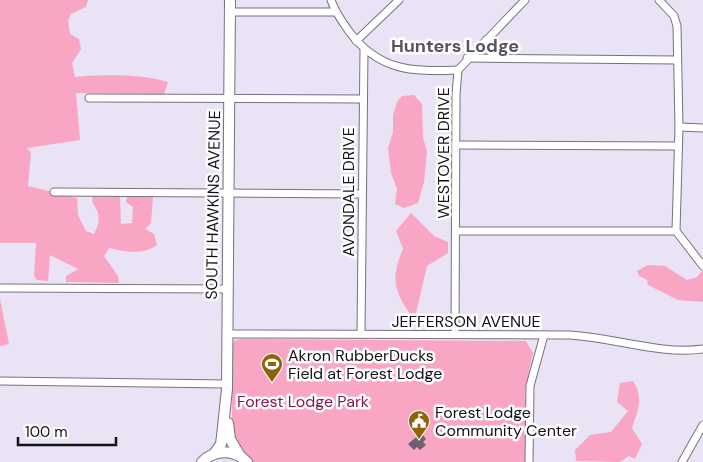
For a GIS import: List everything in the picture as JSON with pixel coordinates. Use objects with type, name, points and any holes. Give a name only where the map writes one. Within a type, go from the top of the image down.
[{"type":"main road","name":"SOUTH HAWKINS AVENUE","points":[[214,454],[221,444],[226,411],[227,384],[230,0]]},
{"type":"main road","name":"SOUTH HAWKINS AVENUE","points":[[226,411],[230,439],[244,459]]},
{"type":"main road","points":[[202,462],[214,454],[227,452],[244,459]]},
{"type":"street","points":[[332,0],[335,12],[364,50],[399,68],[458,70]]},
{"type":"street","points":[[356,41],[399,0]]},
{"type":"street","name":"WESTOVER DRIVE","points":[[455,334],[458,70],[467,58],[525,0]]},
{"type":"street","points":[[659,0],[670,11],[676,21],[679,127],[676,231],[703,266]]},
{"type":"street","points":[[230,12],[335,12]]},
{"type":"street","points":[[486,40],[492,52],[500,59]]},
{"type":"street","name":"AVONDALE DRIVE","points":[[361,334],[364,50]]},
{"type":"street","points":[[467,58],[677,60]]},
{"type":"street","points":[[90,98],[362,99]]},
{"type":"street","points":[[679,127],[703,128]]},
{"type":"street","points":[[456,145],[677,146]]},
{"type":"street","points":[[54,192],[362,194]]},
{"type":"street","points":[[456,231],[676,231]]},
{"type":"street","points":[[0,288],[227,289]]},
{"type":"street","name":"JEFFERSON AVENUE","points":[[227,334],[588,336],[674,350],[703,349]]},
{"type":"street","points":[[529,462],[530,386],[544,335]]},
{"type":"street","points":[[0,381],[227,384]]},
{"type":"street","points":[[682,462],[703,425]]},
{"type":"green space","points":[[0,0],[88,0],[86,7],[71,14],[68,21],[70,34],[79,39],[81,49],[72,63],[75,77],[122,75],[147,77],[168,82],[164,94],[76,93],[80,140],[27,148],[31,153],[28,186],[77,198],[78,215],[86,231],[94,234],[99,221],[97,210],[92,202],[93,196],[112,195],[120,197],[121,224],[132,223],[133,207],[126,202],[127,196],[153,197],[151,223],[145,229],[154,234],[157,245],[140,251],[109,248],[104,256],[118,276],[119,283],[66,282],[66,276],[78,269],[50,255],[48,281],[37,280],[34,276],[36,243],[0,243]]},
{"type":"green space","points":[[414,95],[422,104],[423,138],[427,151],[424,182],[418,203],[404,208],[395,204],[397,189],[391,173],[388,148],[393,132],[393,115],[397,102],[402,96]]},
{"type":"green space","points":[[411,213],[434,236],[448,242],[448,253],[427,266],[416,313],[411,315],[397,291],[397,267],[403,249],[396,231]]},
{"type":"green space","points":[[648,265],[665,266],[687,280],[697,277],[703,270],[703,302],[678,300],[648,285],[647,280],[639,276],[637,271]]},
{"type":"green space","points":[[0,299],[9,344],[0,346]]},
{"type":"green space","name":"Forest Lodge Park","points":[[240,339],[526,341],[533,353],[525,391],[525,462],[252,462],[234,439],[232,432],[232,348],[234,341]]},
{"type":"green space","points":[[633,381],[638,393],[639,404],[632,428],[642,444],[635,459],[629,456],[620,462],[576,461],[575,450],[590,435],[611,432],[628,411],[617,402],[620,383]]},
{"type":"building","name":"Forest Lodge Community Center","points":[[421,433],[426,439],[423,442],[426,445],[420,450],[417,447],[414,450],[408,444]]},
{"type":"place","name":"Akron RubberDucks Field at Forest Lodge","points":[[272,383]]},
{"type":"place","name":"Forest Lodge Community Center","points":[[419,440]]},
{"type":"district","name":"Hunters Lodge","points":[[455,46]]}]
